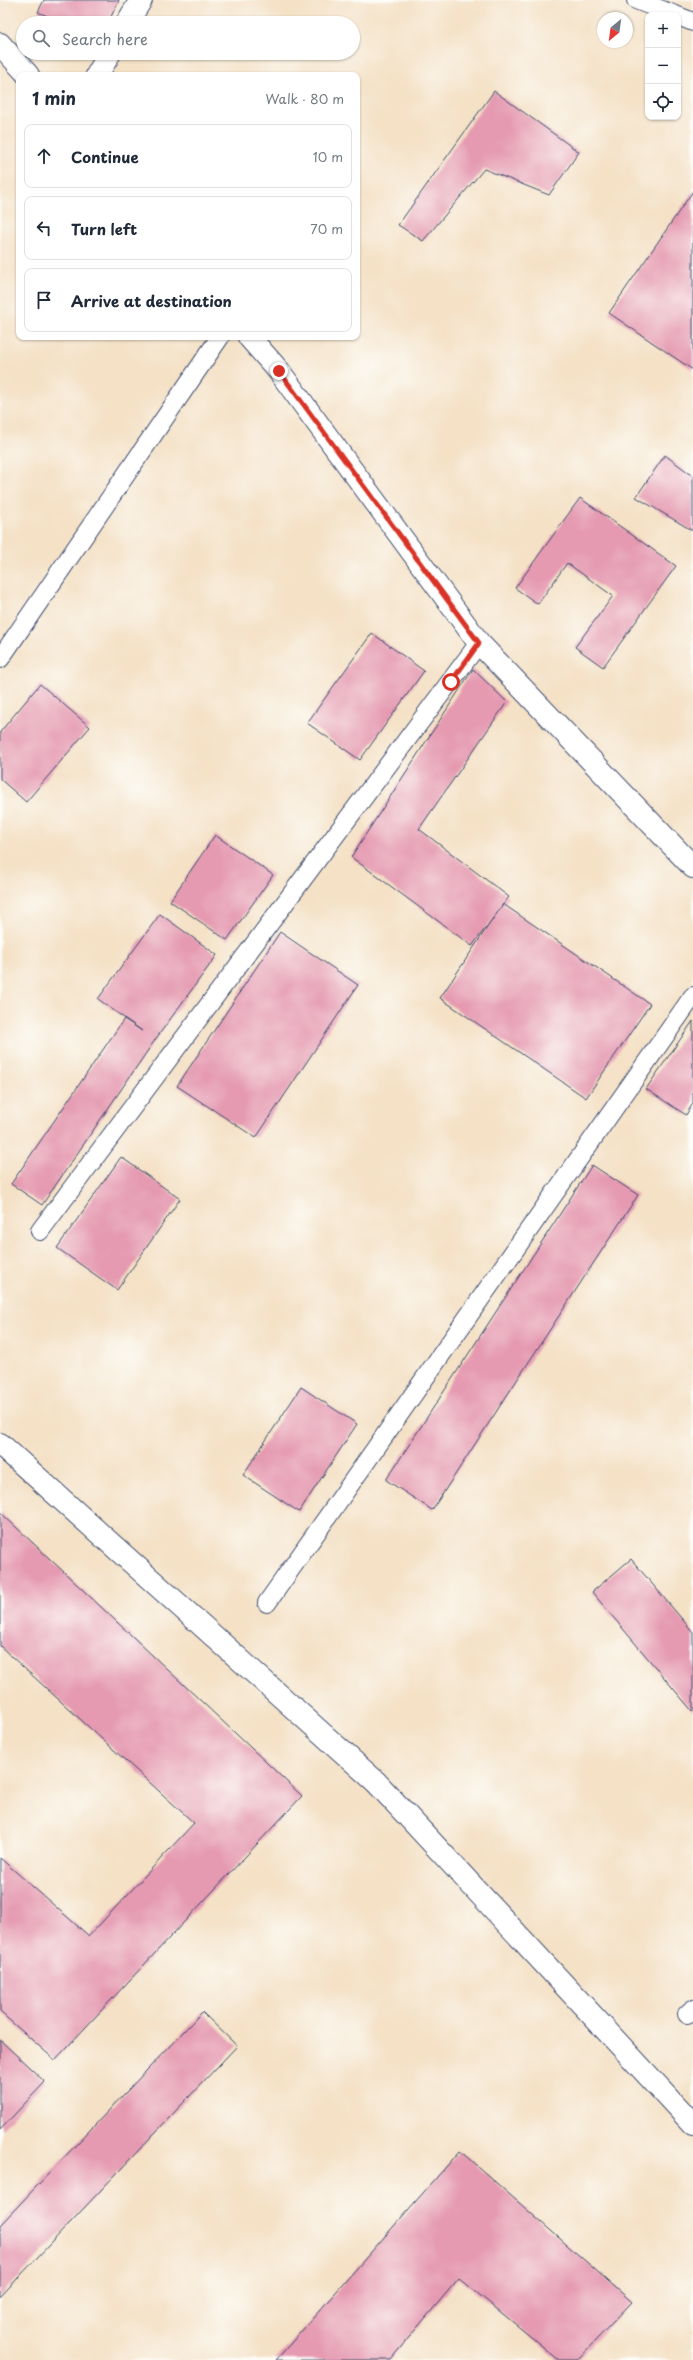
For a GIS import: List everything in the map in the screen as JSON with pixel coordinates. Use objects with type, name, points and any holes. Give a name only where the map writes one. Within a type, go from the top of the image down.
[{"type":"street","points":[[131,16],[141,0]]},
{"type":"street","points":[[0,44],[25,72]]},
{"type":"street","points":[[99,72],[106,60]]},
{"type":"street","points":[[252,340],[279,371],[479,643],[693,867]]},
{"type":"street","points":[[0,1444],[376,1782],[693,2124]]},
{"type":"lane","points":[[636,0],[667,12]]},
{"type":"lane","points":[[681,17],[693,22]]},
{"type":"lane","points":[[0,659],[218,340]]},
{"type":"lane","points":[[40,1231],[479,643]]},
{"type":"lane","points":[[267,1603],[693,996]]},
{"type":"building","points":[[44,0],[119,0],[111,16],[47,16],[38,12]]},
{"type":"building","points":[[494,91],[579,152],[549,195],[484,169],[423,241],[398,225]]},
{"type":"building","points":[[693,191],[693,370],[609,313]]},
{"type":"building","points":[[665,455],[693,476],[693,531],[636,497]]},
{"type":"building","points":[[580,498],[676,566],[603,667],[575,647],[613,596],[567,563],[538,604],[515,588]]},
{"type":"building","points":[[372,633],[424,671],[360,760],[307,723]]},
{"type":"building","points":[[473,669],[507,702],[419,829],[509,897],[472,946],[351,857]]},
{"type":"building","points":[[40,684],[90,727],[26,802],[0,779],[0,732]]},
{"type":"building","points":[[215,835],[273,875],[227,940],[170,901]]},
{"type":"building","points":[[503,904],[650,1004],[586,1098],[440,998]]},
{"type":"building","points":[[160,914],[217,955],[155,1040],[42,1205],[11,1184],[124,1019],[142,1031],[98,999]]},
{"type":"building","points":[[280,932],[358,985],[256,1138],[177,1086]]},
{"type":"building","points":[[693,1021],[693,1103],[686,1115],[646,1089]]},
{"type":"building","points":[[121,1157],[180,1199],[117,1290],[57,1248]]},
{"type":"building","points":[[592,1165],[638,1195],[432,1510],[386,1480]]},
{"type":"building","points":[[301,1387],[357,1424],[299,1512],[243,1475]]},
{"type":"building","points":[[0,1512],[302,1796],[55,2060],[0,2012],[0,1858],[89,1936],[194,1823],[0,1646]]},
{"type":"building","points":[[631,1559],[693,1632],[693,1712],[592,1592]]},
{"type":"building","points":[[202,2012],[237,2046],[0,2297],[0,2225]]},
{"type":"building","points":[[0,2040],[45,2082],[0,2130]]},
{"type":"building","points":[[460,2151],[632,2302],[577,2360],[559,2360],[459,2278],[390,2360],[276,2360]]},
{"type":"route","points":[[279,371],[479,643],[451,682]]}]
